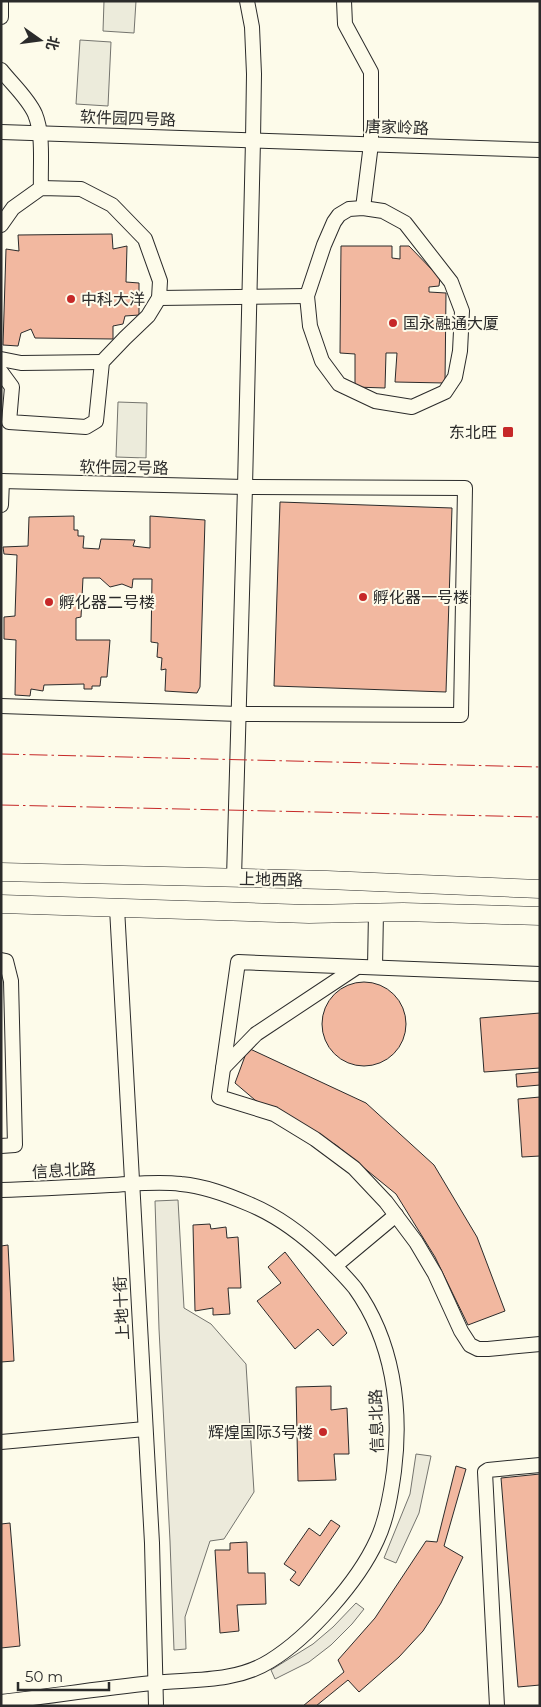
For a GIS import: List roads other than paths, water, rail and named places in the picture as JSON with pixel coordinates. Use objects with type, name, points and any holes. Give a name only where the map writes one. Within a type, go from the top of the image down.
[{"type":"main road","name":"上地西路","points":[[1,872],[540,889]]},
{"type":"main road","name":"上地西路","points":[[1,904],[308,914],[376,912],[540,916]]},
{"type":"street","points":[[1,1],[1,18]]},
{"type":"street","points":[[234,878],[250,296],[254,74],[252,27],[247,1]]},
{"type":"street","points":[[344,1],[345,24],[371,72],[371,144],[363,208]]},
{"type":"street","points":[[1,70],[33,110],[39,133],[41,188]]},
{"type":"street","name":"软件园四号路","points":[[1,132],[253,140]]},
{"type":"street","name":"唐家岭路","points":[[253,140],[540,150]]},
{"type":"street","points":[[1,225],[13,208],[41,188],[81,189],[112,205],[145,239],[160,281],[159,298],[148,316],[102,362],[96,420],[86,427],[9,422],[12,388],[1,372]]},
{"type":"street","points":[[363,208],[383,211],[405,223],[451,282],[462,311],[460,351],[455,377],[444,392],[412,407],[374,400],[339,384],[322,361],[310,326],[307,296],[324,245],[339,215],[349,209],[363,208]]},
{"type":"street","points":[[159,298],[307,296]]},
{"type":"street","points":[[1,360],[22,363],[102,362]]},
{"type":"street","points":[[1,505],[2,481]]},
{"type":"street","name":"软件园2号路","points":[[2,481],[245,487],[465,488],[461,715],[239,714]]},
{"type":"street","points":[[1,706],[239,714]]},
{"type":"street","name":"上地十街","points":[[117,908],[152,1543],[156,1706]]},
{"type":"street","points":[[375,968],[376,912]]},
{"type":"street","points":[[1,960],[6,961],[11,981],[15,1145],[1,1146]]},
{"type":"street","points":[[540,974],[238,962],[219,1097],[274,1114],[316,1139],[354,1168],[386,1202],[416,1242],[435,1274],[461,1331],[470,1345],[478,1349],[488,1349],[540,1344]]},
{"type":"street","points":[[223,1068],[256,1034],[357,967]]},
{"type":"street","name":"信息北路","points":[[1,1190],[132,1184],[183,1184],[212,1189],[251,1205],[287,1224],[313,1244],[335,1266],[354,1287],[369,1311],[382,1339],[392,1374],[397,1442],[388,1505],[378,1539],[360,1569],[335,1603],[313,1627],[269,1662],[244,1674],[1,1702]]},
{"type":"street","points":[[335,1266],[396,1215]]},
{"type":"street","points":[[1,1442],[146,1429]]},
{"type":"street","points":[[497,1706],[485,1472],[488,1470],[540,1465]]},
{"type":"place","name":"中科大洋","points":[[71,299]]},
{"type":"place","name":"国永融通大厦","points":[[393,323]]},
{"type":"place","name":"东北旺","points":[[508,432]]},
{"type":"place","name":"孵化器一号楼","points":[[363,597]]},
{"type":"place","name":"孵化器二号楼","points":[[49,602]]},
{"type":"place","name":"辉煌国际3号楼","points":[[323,1432]]}]
